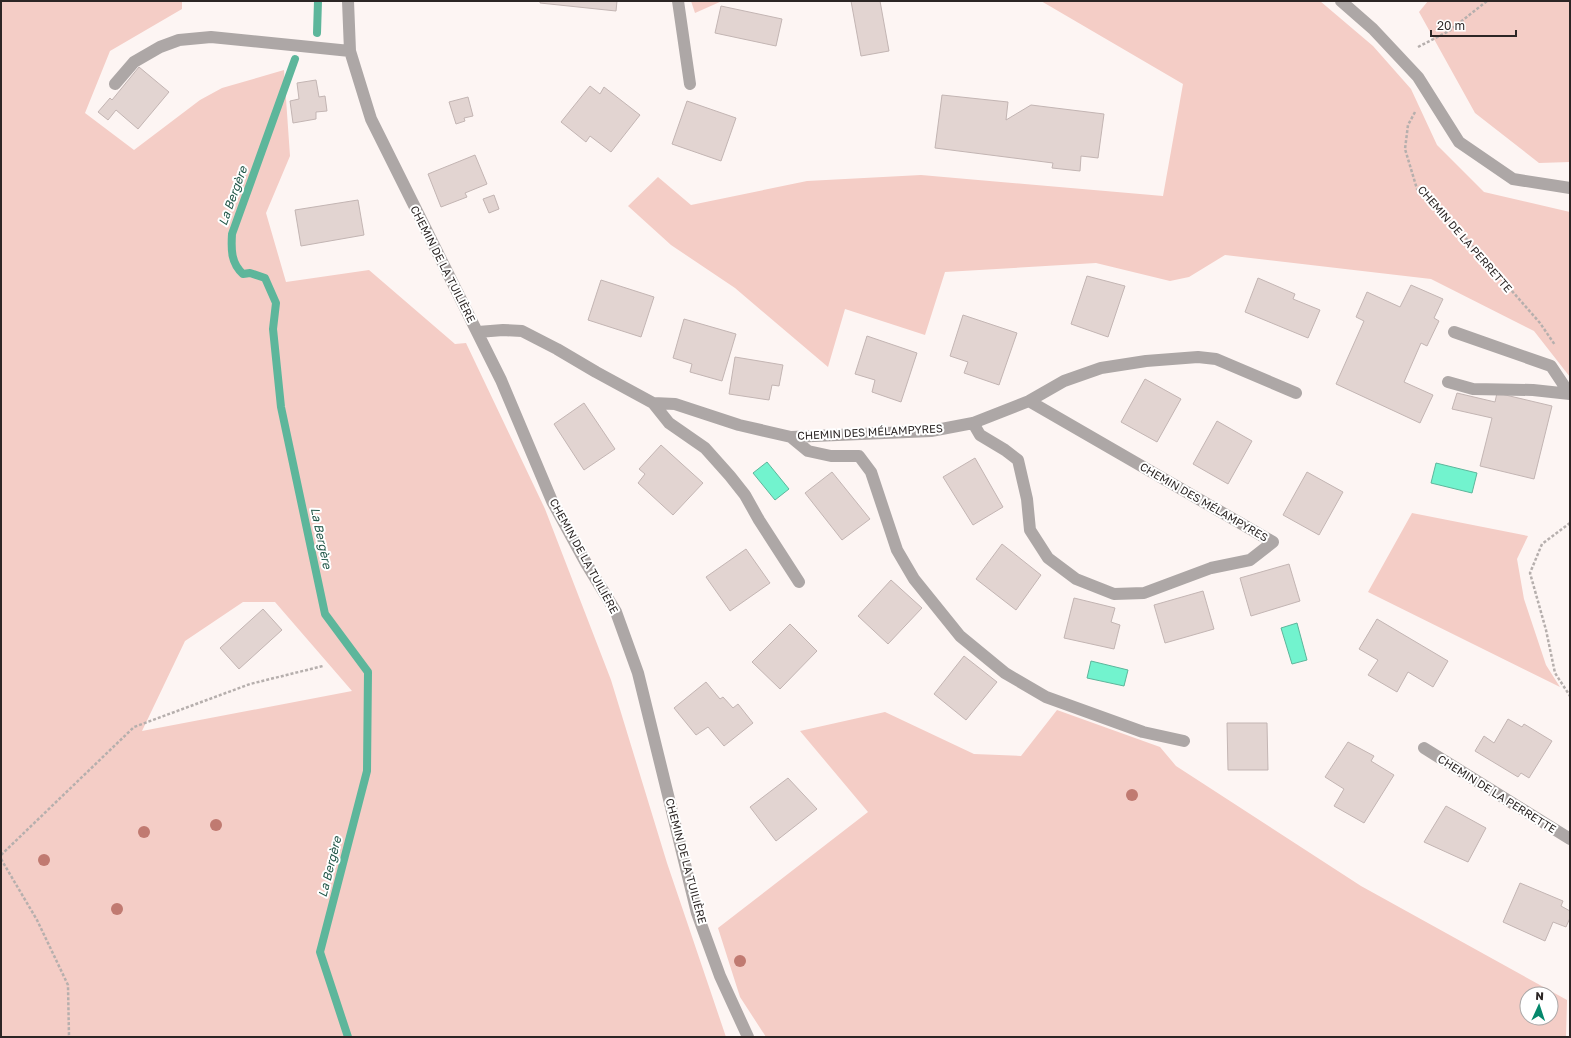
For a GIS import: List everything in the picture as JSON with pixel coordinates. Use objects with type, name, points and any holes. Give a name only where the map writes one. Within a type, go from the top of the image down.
[{"type":"street","name":"CHEMIN DE LA TUILIÈRE","points":[[348,1],[350,51],[371,119],[501,380],[552,501],[586,563],[616,612],[638,673],[697,913],[720,976],[748,1037]]},
{"type":"street","points":[[678,1],[690,84]]},
{"type":"street","points":[[1341,1],[1373,29],[1418,78],[1459,142],[1512,179],[1570,188]]},
{"type":"street","points":[[115,84],[134,62],[160,47],[179,40],[211,37],[350,51]]},
{"type":"street","name":"CHEMIN DES MÉLAMPYRES","points":[[478,332],[503,330],[522,331],[556,348],[653,403],[669,423],[705,448],[745,494],[759,520],[799,582]]},
{"type":"street","points":[[1454,332],[1551,366],[1569,394]]},
{"type":"street","name":"CHEMIN DES MÉLAMPYRES","points":[[653,403],[675,404],[739,425],[791,437],[931,431],[973,423],[1029,401],[1064,381],[1101,368],[1146,360],[1198,357],[1216,360],[1296,393]]},
{"type":"street","points":[[1448,382],[1473,389],[1533,390],[1569,394]]},
{"type":"street","name":"CHEMIN DES MÉLAMPYRES","points":[[973,423],[980,436],[1005,450],[1018,460],[1027,499],[1030,530],[1048,558],[1076,578],[1114,594],[1144,593],[1211,568],[1250,560],[1273,542],[1029,401]]},
{"type":"street","name":"CHEMIN DES MÉLAMPYRES","points":[[791,437],[808,451],[831,456],[859,456],[871,472],[897,550],[914,578],[960,636],[1005,673],[1053,699],[1143,732],[1184,741]]},
{"type":"street","name":"CHEMIN DE LA PERRETTE","points":[[1424,748],[1570,839]]},
{"type":"path","points":[[1399,57],[1449,31],[1487,1]]},
{"type":"path","name":"CHEMIN DE LA PERRETTE","points":[[1426,90],[1408,125],[1405,149],[1417,188],[1456,227],[1540,324],[1559,350]]},
{"type":"path","points":[[1570,523],[1542,544],[1530,574],[1546,630],[1555,673],[1570,696]]},
{"type":"path","points":[[1,855],[134,727],[250,684],[323,666]]},
{"type":"path","points":[[1,860],[38,920],[68,985],[69,1037]]},
{"type":"shaded area","points":[[1,1],[182,1],[182,9],[110,51],[85,113],[134,150],[200,100],[222,88],[284,70],[290,156],[266,213],[286,282],[369,270],[455,344],[466,343],[545,509],[611,680],[667,863],[726,1037],[1,1037]],"holes":[[[243,602],[275,602],[352,691],[142,731],[185,641]]]},
{"type":"shaded area","points":[[691,1],[722,1],[695,13]]},
{"type":"shaded area","points":[[1041,1],[1320,1],[1373,46],[1411,89],[1437,145],[1484,192],[1570,212],[1570,377],[1534,331],[1431,279],[1225,255],[1189,277],[1170,281],[1096,263],[945,272],[925,335],[845,309],[828,367],[735,288],[671,245],[628,206],[658,177],[691,205],[807,181],[921,175],[1163,196],[1183,84]]},
{"type":"shaded area","points":[[1428,1],[1570,1],[1570,162],[1539,163],[1475,113],[1419,12]]},
{"type":"shaded area","points":[[767,462],[789,489],[775,500],[753,473]]},
{"type":"shaded area","points":[[1436,463],[1477,473],[1472,493],[1431,483]]},
{"type":"shaded area","points":[[1412,513],[1528,536],[1517,559],[1524,599],[1546,665],[1560,687],[1368,592]]},
{"type":"shaded area","points":[[1297,623],[1307,660],[1292,664],[1281,628]]},
{"type":"shaded area","points":[[1091,661],[1128,670],[1124,686],[1087,678]]},
{"type":"shaded area","points":[[1057,710],[1160,747],[1176,766],[1361,886],[1542,986],[1519,986],[1519,1026],[1559,1026],[1559,996],[1567,1000],[1566,1037],[766,1037],[740,997],[718,928],[868,812],[800,731],[885,712],[974,754],[1021,756]]},
{"type":"building","points":[[540,1],[617,1],[616,11],[540,3]]},
{"type":"building","points":[[851,1],[880,1],[889,51],[861,56]]},
{"type":"building","points":[[721,6],[782,19],[776,46],[715,33]]},
{"type":"building","points":[[139,67],[169,92],[138,129],[116,110],[108,120],[98,112],[110,98],[112,100]]},
{"type":"building","points":[[316,80],[319,97],[325,96],[327,111],[316,112],[316,119],[293,123],[290,101],[299,99],[297,83]]},
{"type":"building","points":[[590,86],[600,94],[604,87],[640,115],[611,152],[590,136],[586,142],[561,122]]},
{"type":"building","points":[[942,95],[1008,102],[1006,120],[1031,105],[1104,114],[1098,158],[1081,156],[1080,171],[1052,168],[1053,163],[935,148]]},
{"type":"building","points":[[468,97],[473,116],[464,118],[465,121],[456,124],[449,102]]},
{"type":"building","points":[[687,101],[736,118],[721,161],[672,144]]},
{"type":"building","points":[[475,155],[487,184],[465,193],[467,197],[441,207],[428,174]]},
{"type":"building","points":[[494,195],[499,209],[489,213],[483,199]]},
{"type":"building","points":[[358,200],[364,235],[301,246],[295,210]]},
{"type":"building","points":[[1087,276],[1125,286],[1108,337],[1071,324]]},
{"type":"building","points":[[1258,278],[1295,294],[1293,299],[1320,310],[1308,338],[1245,312]]},
{"type":"building","points":[[601,280],[654,297],[641,337],[588,320]]},
{"type":"building","points":[[1411,285],[1443,299],[1434,318],[1439,321],[1427,346],[1421,343],[1404,382],[1433,395],[1420,423],[1336,384],[1364,321],[1356,317],[1367,292],[1400,307]]},
{"type":"building","points":[[963,315],[1017,333],[999,385],[964,373],[968,362],[950,356]]},
{"type":"building","points":[[684,319],[736,334],[722,381],[690,372],[692,364],[673,358]]},
{"type":"building","points":[[867,336],[917,353],[901,402],[872,392],[875,380],[855,374]]},
{"type":"building","points":[[735,357],[783,365],[779,386],[772,385],[769,400],[729,394]]},
{"type":"building","points":[[1145,379],[1181,399],[1157,442],[1121,422]]},
{"type":"building","points":[[1457,393],[1495,402],[1497,393],[1552,406],[1534,479],[1480,466],[1492,418],[1452,409]]},
{"type":"building","points":[[584,403],[615,449],[584,470],[554,424]]},
{"type":"building","points":[[1217,421],[1252,441],[1228,484],[1193,464]]},
{"type":"building","points":[[661,445],[703,483],[673,515],[638,483],[645,474],[639,469]]},
{"type":"building","points":[[975,458],[1003,507],[973,525],[943,477]]},
{"type":"building","points":[[832,472],[870,519],[842,540],[805,493]]},
{"type":"building","points":[[1307,472],[1343,492],[1319,535],[1283,515]]},
{"type":"building","points":[[1002,544],[1041,575],[1016,610],[976,579]]},
{"type":"building","points":[[746,549],[770,583],[730,611],[706,577]]},
{"type":"building","points":[[1289,564],[1300,601],[1251,616],[1240,578]]},
{"type":"building","points":[[891,580],[922,608],[888,644],[858,616]]},
{"type":"building","points":[[1203,591],[1214,629],[1165,643],[1154,605]]},
{"type":"building","points":[[1074,598],[1115,608],[1111,622],[1120,625],[1114,649],[1064,638]]},
{"type":"building","points":[[263,609],[282,630],[239,669],[220,648]]},
{"type":"building","points":[[1377,619],[1448,661],[1433,687],[1408,672],[1397,692],[1368,675],[1378,660],[1359,649]]},
{"type":"building","points":[[790,624],[817,651],[780,689],[752,662]]},
{"type":"building","points":[[964,656],[997,682],[966,720],[934,694]]},
{"type":"building","points":[[706,682],[720,699],[723,697],[733,708],[738,704],[753,723],[724,746],[708,727],[696,735],[674,708]]},
{"type":"building","points":[[1508,719],[1522,727],[1524,724],[1552,741],[1529,778],[1521,773],[1518,777],[1475,751],[1484,736],[1494,743]]},
{"type":"building","points":[[1227,723],[1267,723],[1268,770],[1228,770]]},
{"type":"building","points":[[1348,742],[1374,756],[1371,761],[1394,775],[1364,823],[1334,806],[1344,789],[1325,777]]},
{"type":"building","points":[[788,778],[817,809],[776,841],[750,807]]},
{"type":"building","points":[[1446,806],[1486,828],[1468,862],[1424,842]]},
{"type":"building","points":[[1520,883],[1563,901],[1561,906],[1570,911],[1570,918],[1566,927],[1553,922],[1545,941],[1503,922]]},
{"type":"waterway","name":"La Bergère","points":[[317,33],[318,1]]},
{"type":"waterway","name":"La Bergère","points":[[295,59],[232,234],[232,251],[234,261],[243,274],[250,273],[265,278],[276,303],[273,329],[281,407],[325,614],[368,672],[367,771],[320,952],[348,1037]]}]
